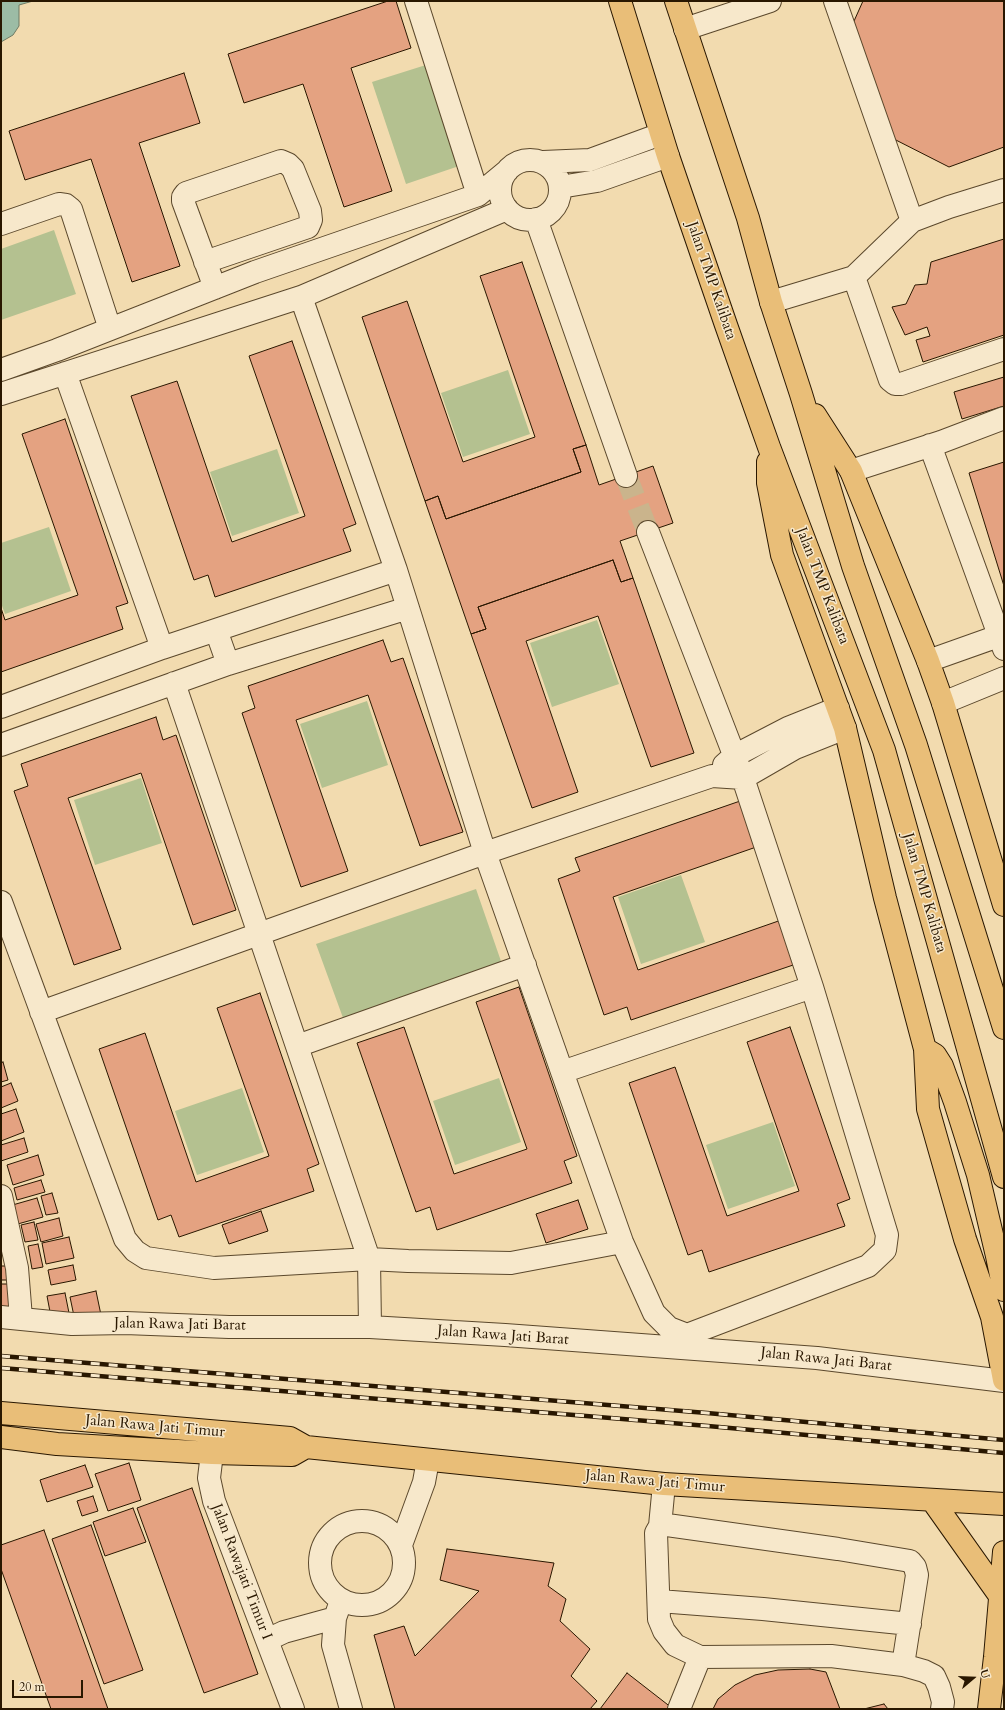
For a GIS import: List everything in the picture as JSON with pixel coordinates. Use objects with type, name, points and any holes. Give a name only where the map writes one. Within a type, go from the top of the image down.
[{"type":"main road","name":"Jalan TMP Kalibata","points":[[620,1],[668,156],[769,447],[884,750],[1004,1177]]},
{"type":"main road","points":[[676,1],[748,218],[771,302],[801,394],[853,566],[916,745],[1004,1028]]},
{"type":"main road","points":[[801,394],[852,471],[928,661],[1004,905]]},
{"type":"main road","points":[[769,447],[768,483],[782,555],[845,728],[885,898],[926,1049],[928,1109],[965,1239],[992,1317],[1004,1380]]},
{"type":"main road","points":[[926,1049],[935,1055],[942,1066],[955,1102],[978,1175],[1004,1290]]},
{"type":"main road","name":"Jalan Rawa Jati Timur","points":[[1,1414],[290,1438],[306,1448],[667,1485],[1004,1504]]},
{"type":"main road","name":"Jalan Rawa Jati Timur","points":[[1,1437],[57,1444],[212,1453],[292,1455],[306,1448]]},
{"type":"main road","points":[[932,1500],[1000,1596]]},
{"type":"main road","points":[[989,1709],[1000,1664],[1000,1596],[1004,1552]]},
{"type":"street","points":[[416,1],[478,195]]},
{"type":"street","points":[[685,29],[770,1]]},
{"type":"street","points":[[835,1],[912,221]]},
{"type":"street","points":[[1,370],[318,249],[478,195],[513,165],[522,161],[533,160],[543,162],[590,160],[661,134]]},
{"type":"street","points":[[560,187],[597,180],[668,156]]},
{"type":"street","points":[[215,288],[183,201],[183,197],[186,193],[281,161],[288,164],[292,169],[310,212],[311,220],[308,227],[318,249]]},
{"type":"street","points":[[507,170],[501,181],[500,191],[502,200],[507,209],[515,216],[525,219],[536,219],[544,216],[556,204],[559,196],[560,187],[557,177],[543,162]]},
{"type":"street","points":[[771,302],[854,277],[912,221],[949,207],[1004,190]]},
{"type":"street","points":[[1,224],[59,204],[66,205],[71,209],[110,329]]},
{"type":"street","points":[[1,394],[301,297],[507,209]]},
{"type":"street","points":[[536,219],[626,476]]},
{"type":"street","points":[[205,262],[308,227]]},
{"type":"street","points":[[854,277],[890,380],[895,384],[901,384],[1004,349]]},
{"type":"street","points":[[301,297],[396,570],[485,853],[622,1242],[654,1313],[681,1340],[868,1266],[885,1250],[887,1235],[812,987],[743,778],[648,532]]},
{"type":"street","points":[[65,373],[162,648]]},
{"type":"street","points":[[852,471],[1004,418]]},
{"type":"street","points":[[928,661],[1002,640],[930,445]]},
{"type":"street","points":[[1,707],[162,648],[396,570]]},
{"type":"street","points":[[1,745],[228,664],[408,608]]},
{"type":"street","points":[[216,630],[228,664]]},
{"type":"street","points":[[942,703],[1004,678]]},
{"type":"street","points":[[174,683],[369,1259],[370,1328]]},
{"type":"street","points":[[712,776],[734,756],[788,728],[838,708]]},
{"type":"street","points":[[41,1012],[485,853],[712,776],[743,778],[795,748],[845,728]]},
{"type":"street","points":[[1,902],[126,1239],[135,1251],[146,1258],[214,1268],[369,1259],[512,1263],[622,1242]]},
{"type":"street","points":[[297,1046],[525,965]]},
{"type":"street","points":[[562,1072],[812,987]]},
{"type":"street","points":[[1,1196],[17,1268],[11,1317]]},
{"type":"street","name":"Jalan Rawa Jati Barat","points":[[11,1317],[72,1324],[370,1328],[681,1340],[1004,1380]]},
{"type":"street","name":"Jalan Rawajati Timur I","points":[[210,1432],[212,1453],[210,1478],[214,1501],[293,1709]]},
{"type":"street","points":[[401,1545],[424,1482],[428,1460]]},
{"type":"street","points":[[667,1485],[664,1526],[656,1533],[659,1620],[675,1645],[700,1657],[831,1656],[904,1666],[924,1671],[934,1676],[943,1702],[942,1709]]},
{"type":"street","points":[[267,1640],[338,1609],[362,1607],[383,1602],[398,1587],[405,1566],[401,1545],[389,1529],[370,1521],[350,1522],[333,1532],[322,1548],[319,1568],[338,1609],[333,1645],[351,1709]]},
{"type":"street","points":[[664,1526],[838,1549],[910,1561],[915,1567],[917,1576],[904,1666]]},
{"type":"street","points":[[659,1600],[910,1624]]},
{"type":"street","points":[[679,1709],[700,1657]]},
{"type":"shaded area","points":[[1,1],[33,1],[19,5],[19,26],[13,35],[1,42]]},
{"type":"shaded area","points":[[429,64],[462,165],[406,184],[372,82]]},
{"type":"shaded area","points":[[54,230],[76,294],[1,320],[1,249]]},
{"type":"shaded area","points":[[508,370],[530,434],[463,457],[441,393]]},
{"type":"shaded area","points":[[277,449],[299,513],[232,536],[210,472]]},
{"type":"shaded area","points":[[49,527],[71,591],[5,614],[1,603],[1,543]]},
{"type":"shaded area","points":[[597,620],[619,684],[552,707],[530,643]]},
{"type":"shaded area","points":[[367,701],[388,765],[322,788],[300,724]]},
{"type":"shaded area","points":[[141,778],[162,843],[95,865],[74,800]]},
{"type":"shaded area","points":[[681,875],[705,942],[641,964],[618,897]]},
{"type":"shaded area","points":[[476,889],[503,967],[346,1026],[316,944]]},
{"type":"shaded area","points":[[499,1078],[521,1142],[455,1165],[433,1101]]},
{"type":"shaded area","points":[[242,1088],[264,1152],[197,1175],[175,1111]]},
{"type":"shaded area","points":[[773,1122],[795,1186],[728,1209],[706,1145]]},
{"type":"building","points":[[388,1],[396,1],[411,48],[351,68],[392,191],[344,207],[303,84],[244,103],[228,54]]},
{"type":"building","points":[[863,1],[1004,1],[1004,147],[949,167],[886,135],[850,30]]},
{"type":"building","points":[[184,73],[200,123],[139,143],[180,266],[132,282],[91,159],[25,180],[9,131]]},
{"type":"building","points":[[1004,239],[1004,335],[923,362],[916,340],[930,336],[927,327],[905,335],[892,307],[906,304],[915,285],[927,284],[931,262]]},
{"type":"building","points":[[522,262],[586,445],[573,449],[581,472],[446,519],[438,496],[425,501],[362,317],[407,301],[463,462],[535,437],[480,276]]},
{"type":"building","points":[[292,341],[356,524],[343,529],[351,551],[215,597],[208,575],[194,580],[131,396],[177,381],[232,542],[305,516],[249,356]]},
{"type":"building","points":[[1004,377],[1004,406],[962,419],[954,392]]},
{"type":"building","points":[[65,419],[128,603],[116,607],[123,629],[1,672],[1,608],[5,620],[78,595],[22,434]]},
{"type":"building","points":[[586,445],[599,485],[653,466],[673,523],[620,541],[633,578],[621,582],[613,560],[478,607],[486,629],[471,634],[425,501],[438,496],[446,519],[581,472],[573,449]]},
{"type":"building","points":[[1004,462],[1004,586],[969,473]]},
{"type":"building","points":[[613,560],[621,582],[633,578],[694,753],[651,767],[598,616],[526,641],[578,792],[532,808],[471,634],[486,629],[478,607]]},
{"type":"building","points":[[383,640],[391,662],[403,658],[463,832],[420,846],[368,695],[296,720],[348,871],[301,887],[242,713],[255,708],[248,686]]},
{"type":"building","points":[[156,717],[163,740],[176,735],[236,910],[193,925],[141,773],[68,798],[121,949],[74,965],[14,791],[28,786],[21,764]]},
{"type":"building","points":[[746,799],[762,845],[613,897],[638,970],[787,918],[802,962],[631,1020],[627,1007],[604,1015],[558,879],[580,871],[575,858]]},
{"type":"building","points":[[519,987],[577,1156],[564,1161],[572,1183],[437,1230],[430,1207],[416,1212],[357,1043],[404,1027],[454,1174],[527,1149],[476,1002]]},
{"type":"building","points":[[260,993],[319,1164],[307,1169],[314,1191],[179,1237],[171,1215],[158,1220],[99,1049],[145,1033],[196,1182],[269,1156],[217,1008]]},
{"type":"building","points":[[790,1027],[850,1199],[837,1204],[845,1226],[709,1272],[702,1250],[688,1255],[629,1083],[675,1067],[727,1216],[799,1191],[747,1042]]},
{"type":"building","points":[[3,1062],[8,1080],[1,1082],[1,1063]]},
{"type":"building","points":[[11,1083],[18,1101],[1,1108],[1,1087]]},
{"type":"building","points":[[16,1109],[24,1132],[1,1141],[1,1114]]},
{"type":"building","points":[[24,1138],[28,1152],[1,1161],[1,1145]]},
{"type":"building","points":[[38,1155],[44,1175],[13,1185],[7,1165]]},
{"type":"building","points":[[41,1180],[45,1192],[17,1200],[14,1188]]},
{"type":"building","points":[[52,1193],[58,1213],[46,1215],[41,1196]]},
{"type":"building","points":[[37,1198],[43,1217],[14,1225],[9,1206]]},
{"type":"building","points":[[578,1200],[588,1229],[546,1243],[536,1214]]},
{"type":"building","points":[[261,1211],[268,1231],[229,1244],[222,1225]]},
{"type":"building","points":[[59,1218],[63,1236],[41,1242],[36,1224]]},
{"type":"building","points":[[34,1222],[38,1240],[25,1242],[21,1225]]},
{"type":"building","points":[[69,1237],[74,1258],[46,1264],[42,1243]]},
{"type":"building","points":[[38,1244],[43,1267],[32,1269],[28,1246]]},
{"type":"building","points":[[73,1265],[76,1280],[51,1285],[48,1270]]},
{"type":"building","points":[[1,1266],[8,1266],[8,1280],[1,1280]]},
{"type":"building","points":[[1,1284],[11,1284],[12,1309],[1,1309]]},
{"type":"building","points":[[96,1291],[101,1315],[75,1321],[70,1297]]},
{"type":"building","points":[[65,1293],[69,1313],[51,1317],[47,1296]]},
{"type":"building","points":[[129,1463],[141,1500],[108,1511],[95,1474]]},
{"type":"building","points":[[85,1465],[93,1487],[47,1502],[40,1480]]},
{"type":"building","points":[[192,1488],[258,1674],[204,1693],[137,1508]]},
{"type":"building","points":[[93,1496],[98,1511],[82,1516],[77,1501]]},
{"type":"building","points":[[133,1508],[146,1542],[105,1556],[93,1522]]},
{"type":"building","points":[[91,1525],[143,1670],[104,1684],[52,1539]]},
{"type":"building","points":[[44,1530],[108,1709],[51,1709],[1,1569],[1,1545]]},
{"type":"building","points":[[447,1549],[554,1563],[548,1586],[566,1599],[560,1621],[590,1649],[571,1676],[597,1701],[590,1709],[395,1709],[374,1635],[404,1626],[415,1656],[479,1591],[440,1580]]},
{"type":"building","points":[[810,1669],[826,1672],[840,1709],[713,1709],[718,1699],[735,1685],[755,1675],[778,1670]]},
{"type":"building","points":[[627,1673],[672,1708],[672,1709],[600,1709]]},
{"type":"building","points":[[884,1704],[888,1709],[864,1709]]},
{"type":"tunnel","points":[[626,476],[648,532]]},
{"type":"railway","points":[[1,1356],[707,1413],[1004,1440]]},
{"type":"railway","points":[[1,1368],[708,1426],[1004,1453]]}]
